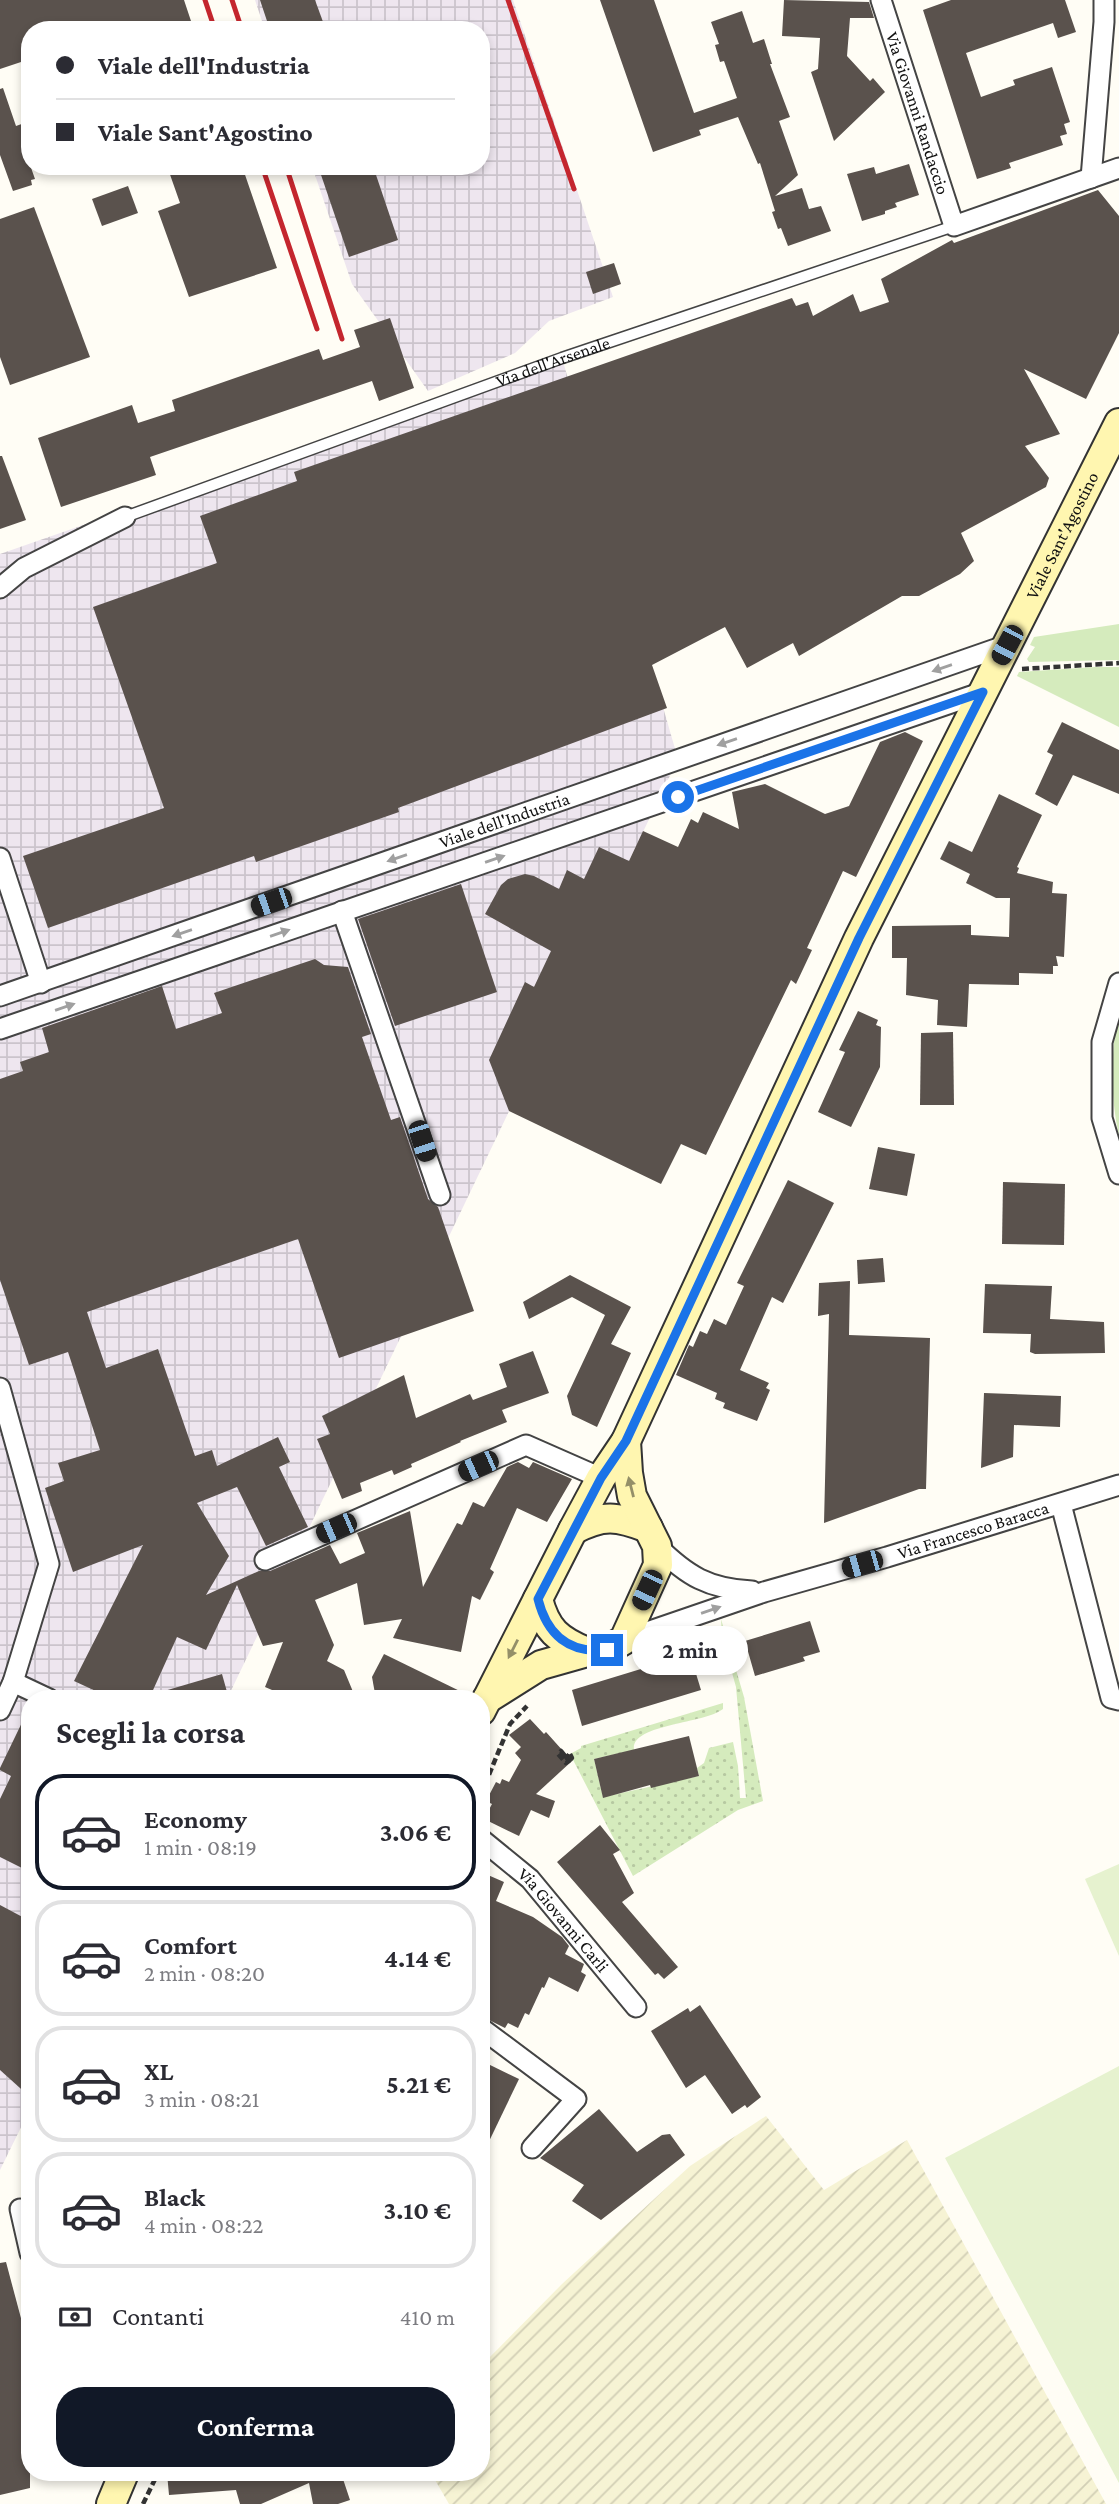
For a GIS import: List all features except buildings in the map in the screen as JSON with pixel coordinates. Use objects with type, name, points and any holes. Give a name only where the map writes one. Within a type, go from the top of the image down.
[{"type":"main road","name":"Viale Sant'Agostino","points":[[490,1693],[601,1478],[626,1441],[859,938],[1119,423]]},
{"type":"main road","name":"Viale Sant'Agostino","points":[[626,1441],[632,1496],[653,1537]]},
{"type":"main road","points":[[573,1530],[590,1521],[606,1517],[628,1521],[653,1537],[659,1565],[624,1640]]},
{"type":"main road","points":[[538,1599],[542,1615],[556,1635],[586,1652]]},
{"type":"main road","name":"Viale Sant'Agostino","points":[[490,1701],[541,1665],[586,1652],[607,1650],[624,1640]]},
{"type":"main road","points":[[111,2504],[121,2481]]},
{"type":"street","points":[[1091,178],[1104,0]]},
{"type":"street","name":"Via Giovanni Randaccio","points":[[885,1],[954,226]]},
{"type":"street","name":"Via dell'Arsenale","points":[[954,226],[1119,168]]},
{"type":"street","name":"Via dell'Arsenale","points":[[0,588],[23,568],[125,517]]},
{"type":"street","name":"Viale dell'Industria","points":[[0,996],[1007,645]]},
{"type":"street","name":"Viale dell'Industria","points":[[0,1029],[342,911],[988,681]]},
{"type":"street","points":[[0,858],[41,983]]},
{"type":"street","points":[[342,911],[440,1195]]},
{"type":"street","points":[[1119,983],[1102,1042],[1102,1118],[1119,1174]]},
{"type":"street","points":[[0,1388],[49,1564],[13,1682],[0,1710]]},
{"type":"street","points":[[265,1560],[526,1445],[601,1478]]},
{"type":"street","name":"Via Francesco Baracca","points":[[624,1640],[764,1592],[1119,1485]]},
{"type":"street","name":"Via Francesco Baracca","points":[[1061,1504],[1111,1698],[1119,1700]]},
{"type":"street","name":"Via Francesco Baracca","points":[[653,1537],[679,1569],[702,1581],[729,1590],[764,1592]]},
{"type":"street","points":[[13,1682],[30,1690]]},
{"type":"street","name":"Via Giovanni Carli","points":[[490,1846],[530,1879],[636,2007]]},
{"type":"street","points":[[490,2035],[576,2099],[532,2148]]},
{"type":"street","points":[[20,2209],[21,2213]]},
{"type":"lane","name":"Via dell'Arsenale","points":[[125,517],[562,358],[954,226]]},
{"type":"path","points":[[988,681],[1119,663]]},
{"type":"path","points":[[490,1772],[510,1724],[527,1705]]},
{"type":"path","points":[[143,2504],[154,2481]]},
{"type":"shaded area","points":[[255,0],[513,0],[613,297],[549,321],[515,353],[428,391],[352,284],[315,175],[490,175],[490,21],[262,21]]},
{"type":"shaded area","points":[[562,358],[678,759],[231,1690],[21,1690],[21,2127],[0,2170],[0,554]]},
{"type":"shaded area","points":[[766,2116],[824,2190],[907,2140],[1106,2504],[449,2504],[436,2481],[490,2481],[490,2357],[562,2284],[690,2166]]},
{"type":"green space","points":[[1119,624],[1119,660],[1029,662],[1027,659],[1035,647],[1030,645],[1034,637]]},
{"type":"green space","points":[[1119,667],[1119,727],[1017,676],[1019,672]]},
{"type":"green space","points":[[1119,1013],[1119,1136],[1112,1074]]},
{"type":"green space","points":[[721,1619],[744,1697],[763,1801],[738,1810],[633,1876],[570,1754],[581,1746],[723,1703],[723,1709],[714,1714],[644,1735],[636,1741],[634,1750],[594,1759],[603,1797],[699,1776],[697,1768],[704,1763],[709,1748],[733,1742],[740,1798],[746,1798],[736,1687],[722,1637]]},
{"type":"green space","points":[[1119,1864],[1119,1956],[1085,1879]]},
{"type":"green space","points":[[1119,2066],[1119,2483],[945,2158]]},
{"type":"railway","points":[[205,0],[212,21]]},
{"type":"railway","points":[[232,0],[239,21]]},
{"type":"railway","points":[[508,0],[574,189]]},
{"type":"railway","points":[[265,175],[317,329]]},
{"type":"railway","points":[[289,175],[342,339]]},
{"type":"route","points":[[607,1650],[586,1652],[556,1635],[542,1615],[538,1599],[601,1478],[626,1441],[859,938],[983,692],[678,797]]}]
